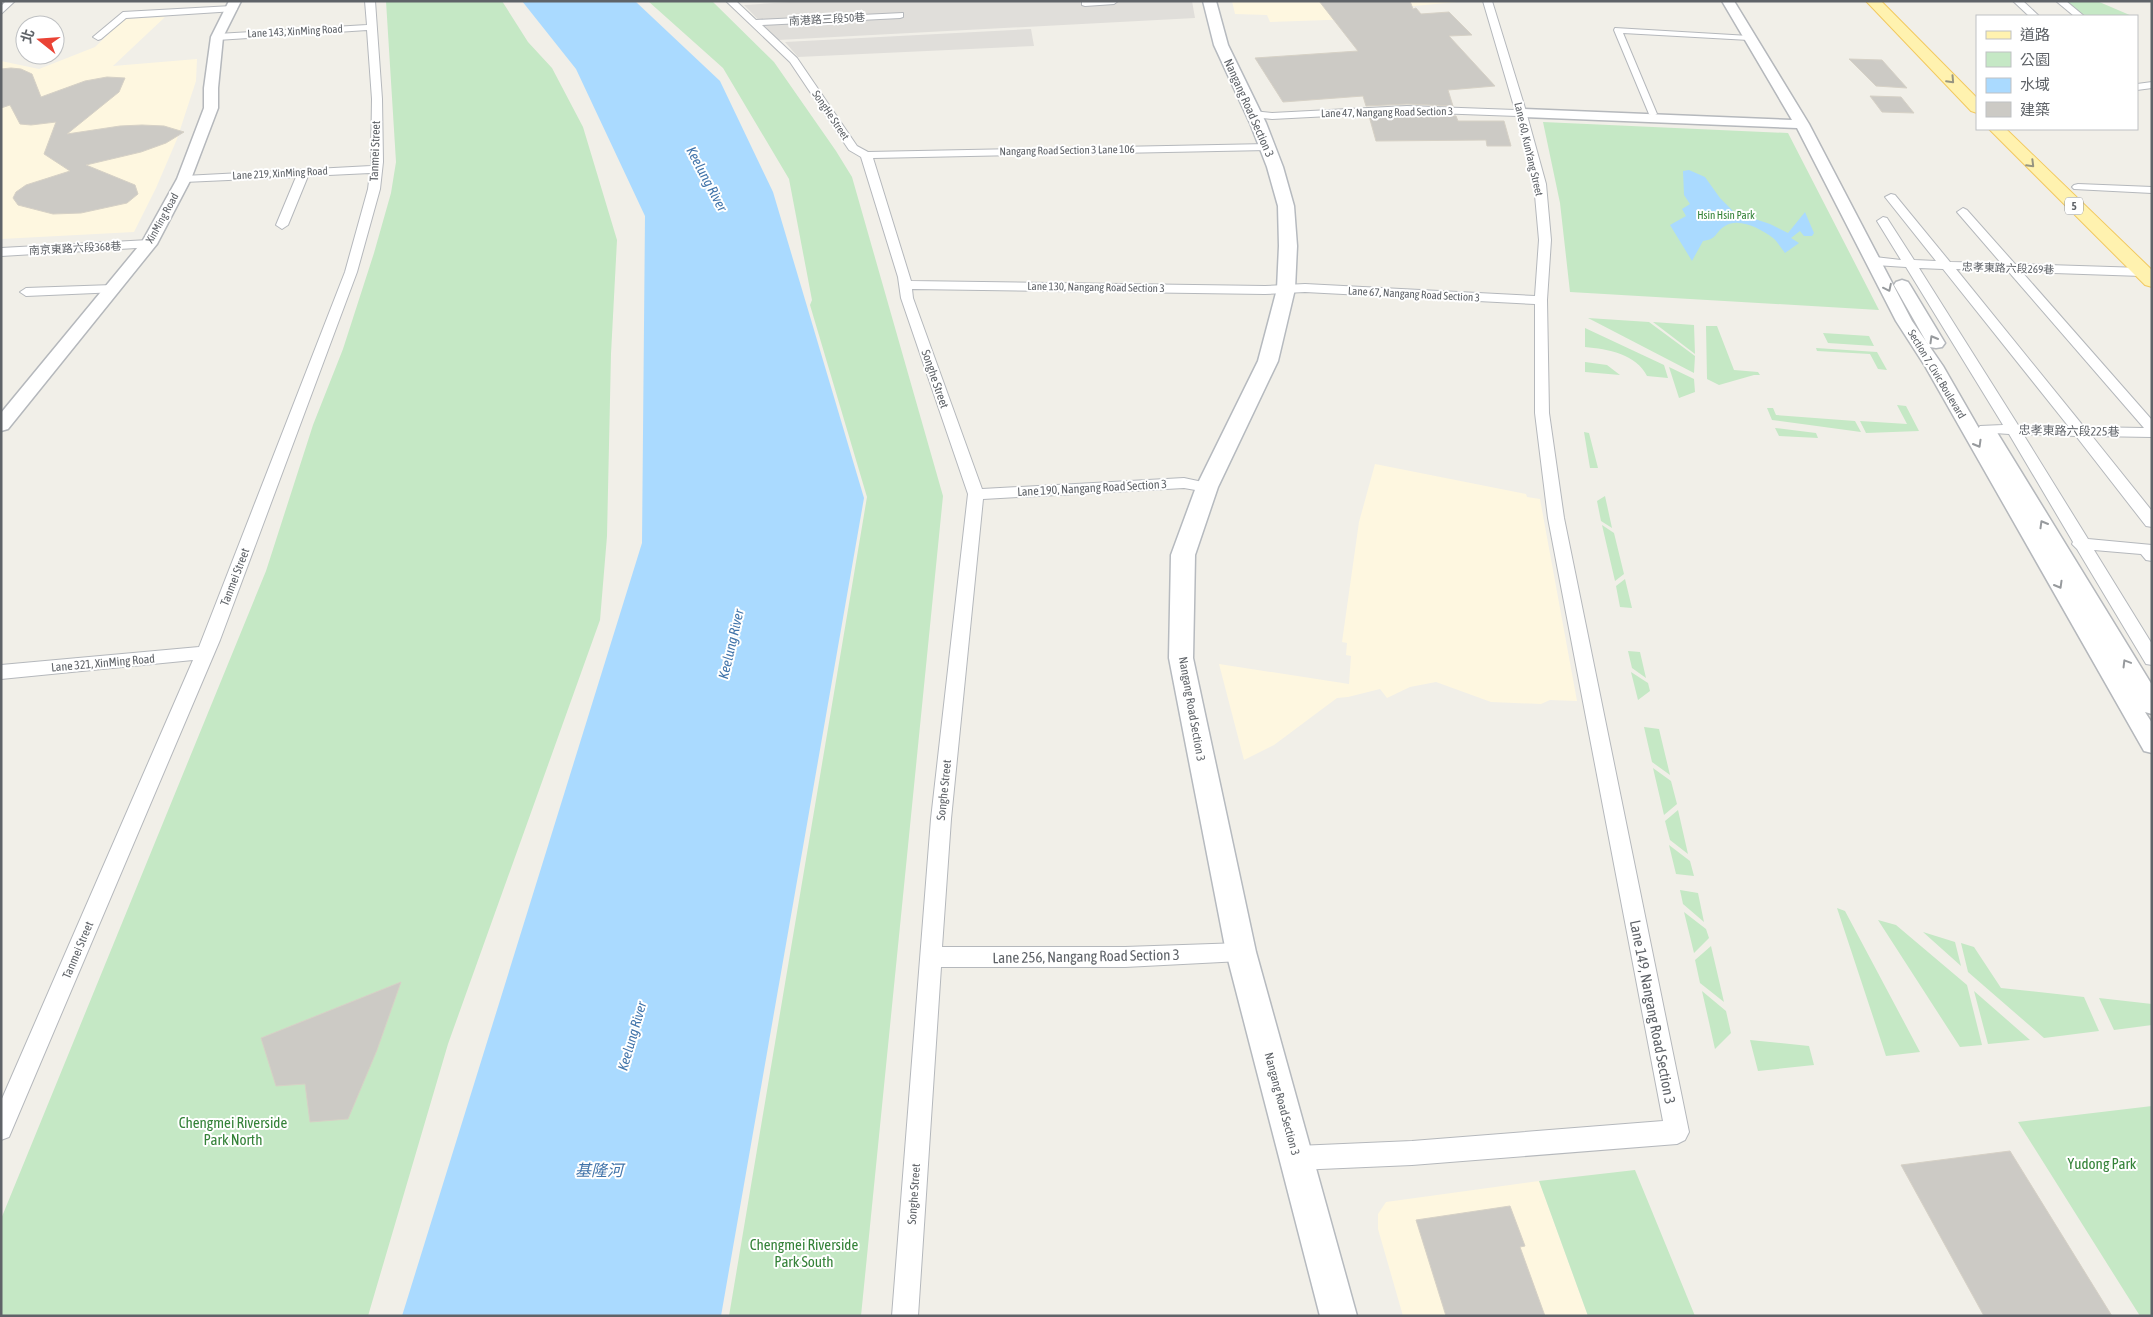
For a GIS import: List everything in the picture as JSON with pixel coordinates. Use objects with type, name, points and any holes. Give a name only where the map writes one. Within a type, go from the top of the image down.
[{"type":"main road","name":"Nangang Road Section 3","points":[[1209,1],[1221,46],[1268,147],[1286,206],[1288,246],[1286,289],[1268,361],[1207,488],[1183,555],[1181,658],[1241,952],[1339,1316]]},
{"type":"main road","points":[[1873,1],[1976,107]]},
{"type":"main road","points":[[1889,1],[1976,88]]},
{"type":"main road","name":"5","points":[[1998,130],[2149,270]]},
{"type":"main road","name":"5","points":[[2019,130],[2078,187],[2149,270]]},
{"type":"street","points":[[1,11],[11,1]]},
{"type":"street","name":"Tanmei Street","points":[[1,1129],[204,653],[318,363],[344,290],[374,189],[376,169],[377,99],[370,1]]},
{"type":"street","name":"SongHe Street","points":[[730,1],[794,60],[853,148],[866,155]]},
{"type":"street","points":[[1085,3],[1114,1]]},
{"type":"street","name":"Lane 60, KunYang Street","points":[[1487,1],[1522,113],[1541,194],[1546,240],[1541,300],[1542,413],[1556,518]]},
{"type":"street","name":"Section 7, Civic Boulevard","points":[[1728,1],[1882,262],[1986,429],[2152,705]]},
{"type":"street","name":"Section 7, Civic Boulevard","points":[[1738,1],[1882,262],[1904,321],[1934,366],[2152,744]]},
{"type":"street","points":[[2017,1],[2033,15]]},
{"type":"street","points":[[2060,1],[2078,15]]},
{"type":"street","points":[[98,37],[123,15],[234,5]]},
{"type":"street","name":"XinMing Road","points":[[1,425],[149,244],[184,178],[211,108],[211,88],[218,37],[234,5]]},
{"type":"street","name":"南港路三段50巷","points":[[754,23],[900,15]]},
{"type":"street","name":"Lane 143, XinMing Road","points":[[218,37],[373,27]]},
{"type":"street","points":[[1653,114],[1618,30],[1749,38]]},
{"type":"street","points":[[2138,87],[2150,85]]},
{"type":"street","name":"Lane 47, Nangang Road Section 3","points":[[1253,114],[1272,116],[1407,109],[1522,113]]},
{"type":"street","points":[[1522,113],[1802,124]]},
{"type":"street","name":"Nangang Road Section 3 Lane 106","points":[[866,155],[1268,147]]},
{"type":"street","name":"Songhe Street","points":[[866,155],[905,284],[907,298],[976,494],[941,819],[905,1316]]},
{"type":"street","name":"Lane 219, XinMing Road","points":[[184,178],[376,169]]},
{"type":"street","points":[[282,224],[304,172]]},
{"type":"street","points":[[2078,187],[2152,190]]},
{"type":"street","points":[[1890,197],[2152,522]]},
{"type":"street","points":[[1963,212],[2152,431]]},
{"type":"street","points":[[1884,221],[2014,431],[2080,544],[2145,638],[2152,659]]},
{"type":"street","name":"南京東路六段368巷","points":[[1,252],[149,244]]},
{"type":"street","name":"忠孝東路六段269巷","points":[[1882,262],[2011,268],[2149,270]]},
{"type":"street","name":"Lane 130, Nangang Road Section 3","points":[[905,284],[1286,289]]},
{"type":"street","points":[[26,292],[113,288]]},
{"type":"street","name":"Lane 67, Nangang Road Section 3","points":[[1286,289],[1314,288],[1541,300]]},
{"type":"street","name":"忠孝東路六段225巷","points":[[1986,429],[2014,431],[2152,431]]},
{"type":"street","name":"Lane 190, Nangang Road Section 3","points":[[976,494],[1184,483],[1207,488]]},
{"type":"street","name":"Lane 149, Nangang Road Section 3","points":[[1297,1158],[1412,1153],[1677,1132],[1556,518]]},
{"type":"street","points":[[2080,544],[2146,548],[2152,556]]},
{"type":"street","points":[[2110,637],[2145,638]]},
{"type":"street","name":"Lane 321, XinMing Road","points":[[1,672],[204,653]]},
{"type":"street","name":"Lane 256, Nangang Road Section 3","points":[[932,957],[1125,956],[1241,952]]},
{"type":"shaded area","points":[[807,1],[1192,1],[1195,18],[778,40],[744,5]]},
{"type":"shaded area","points":[[1232,1],[1457,2],[1350,12],[1355,19],[1270,22],[1267,15],[1235,14]]},
{"type":"shaded area","points":[[165,17],[113,66],[197,59],[196,81],[177,139],[156,188],[134,232],[1,239],[1,61],[39,69],[49,65],[65,65],[65,59],[95,47],[124,19]]},
{"type":"shaded area","points":[[1031,29],[1034,46],[798,57],[785,42]]},
{"type":"shaded area","points":[[1375,464],[1526,494],[1527,497],[1540,499],[1577,701],[1550,700],[1541,704],[1491,702],[1436,682],[1410,687],[1387,698],[1380,689],[1337,698],[1274,745],[1244,760],[1219,664],[1349,684],[1351,656],[1346,655],[1347,643],[1342,642],[1359,522]]},
{"type":"shaded area","points":[[1539,1181],[1588,1316],[1403,1316],[1378,1229],[1378,1214],[1386,1202]]},
{"type":"green space","name":"Chengmei Riverside Park North","points":[[386,1],[502,1],[528,42],[552,68],[583,127],[617,240],[611,354],[607,536],[600,620],[448,1044],[368,1316],[1,1316],[1,1219],[266,571],[313,425],[343,349],[374,253],[391,193],[396,162]]},
{"type":"green space","name":"Chengmei Riverside Park South","points":[[648,1],[712,1],[774,62],[852,177],[943,496],[861,1316],[729,1316],[867,497],[810,305],[812,300],[789,179],[723,68]]},
{"type":"green space","points":[[2065,1],[2097,1],[2130,15],[2083,15]]},
{"type":"green space","name":"Hsin Hsin Park","points":[[1543,122],[1788,133],[1879,310],[1570,292],[1560,203]]},
{"type":"green space","points":[[1588,318],[1649,322],[1695,356],[1694,373]]},
{"type":"green space","points":[[1653,322],[1694,325],[1695,354]]},
{"type":"green space","points":[[1706,326],[1717,326],[1734,370],[1758,372],[1760,375],[1719,385],[1707,379]]},
{"type":"green space","points":[[1585,328],[1664,365],[1668,378],[1647,376],[1636,362],[1612,351],[1585,347]]},
{"type":"green space","points":[[1823,333],[1869,336],[1874,346],[1828,343]]},
{"type":"green space","points":[[1816,348],[1877,352],[1887,370],[1878,369],[1870,354],[1817,351]]},
{"type":"green space","points":[[1585,362],[1607,365],[1620,375],[1585,372]]},
{"type":"green space","points":[[1669,367],[1694,379],[1695,392],[1679,398]]},
{"type":"green space","points":[[1897,405],[1906,406],[1919,431],[1866,433],[1860,421],[1907,424]]},
{"type":"green space","points":[[1767,408],[1773,408],[1776,415],[1855,421],[1861,432],[1772,420]]},
{"type":"green space","points":[[1775,428],[1816,433],[1818,438],[1779,436]]},
{"type":"green space","points":[[1584,432],[1589,433],[1598,468],[1590,468]]},
{"type":"green space","points":[[1605,496],[1612,528],[1601,521],[1597,501]]},
{"type":"green space","points":[[1602,525],[1614,533],[1624,574],[1615,581]]},
{"type":"green space","points":[[1625,579],[1632,608],[1620,607],[1616,586]]},
{"type":"green space","points":[[1628,651],[1640,652],[1646,678],[1632,668]]},
{"type":"green space","points":[[1631,672],[1648,683],[1650,691],[1638,700]]},
{"type":"green space","points":[[1644,727],[1659,729],[1670,775],[1652,762]]},
{"type":"green space","points":[[1653,768],[1671,781],[1677,804],[1664,815]]},
{"type":"green space","points":[[1678,810],[1688,854],[1670,840],[1665,821]]},
{"type":"green space","points":[[1669,845],[1690,861],[1694,876],[1676,874]]},
{"type":"green space","points":[[1680,890],[1698,893],[1704,922],[1683,904]]},
{"type":"green space","points":[[1837,908],[1845,911],[1920,1052],[1886,1056]]},
{"type":"green space","points":[[1684,912],[1706,929],[1709,938],[1694,953]]},
{"type":"green space","points":[[1878,920],[1896,925],[1967,985],[1982,1045],[1960,1047]]},
{"type":"green space","points":[[1923,932],[1955,942],[1961,966]]},
{"type":"green space","points":[[1961,943],[1974,947],[2001,988],[2084,997],[2099,1031],[2044,1038],[1968,972]]},
{"type":"green space","points":[[1711,946],[1724,1002],[1700,983],[1695,960]]},
{"type":"green space","points":[[1702,991],[1726,1011],[1731,1033],[1715,1049]]},
{"type":"green space","points":[[1974,991],[2030,1040],[1988,1044]]},
{"type":"green space","points":[[2099,998],[2152,1004],[2152,1025],[2114,1030]]},
{"type":"green space","points":[[1750,1040],[1809,1046],[1814,1065],[1758,1071]]},
{"type":"green space","name":"Yudong Park","points":[[2152,1106],[2152,1316],[2140,1316],[2018,1122]]},
{"type":"green space","points":[[1635,1170],[1695,1316],[1588,1316],[1539,1181]]},
{"type":"water","name":"基隆河","points":[[522,1],[635,1],[720,81],[773,192],[864,498],[721,1316],[402,1316],[642,543],[645,216],[576,69]]},
{"type":"water","points":[[1689,170],[1705,177],[1720,198],[1734,212],[1770,224],[1788,233],[1805,212],[1814,233],[1812,236],[1804,236],[1800,231],[1791,238],[1799,243],[1785,253],[1774,239],[1762,231],[1743,223],[1731,224],[1725,226],[1711,239],[1703,241],[1692,261],[1670,225],[1686,216],[1682,209],[1690,204],[1684,195],[1683,171]]},
{"type":"building","points":[[1319,1],[1410,1],[1413,9],[1416,8],[1421,14],[1449,12],[1472,35],[1449,36],[1495,86],[1448,90],[1453,106],[1407,104],[1366,106],[1363,96],[1283,102],[1255,58],[1358,51]]},
{"type":"building","points":[[1849,59],[1882,60],[1907,88],[1876,86]]},
{"type":"building","points":[[1,69],[21,69],[32,74],[41,97],[85,81],[107,77],[125,78],[119,92],[67,134],[120,126],[142,125],[164,126],[184,132],[166,143],[141,152],[86,165],[135,185],[138,194],[127,203],[81,213],[53,214],[18,205],[13,198],[16,192],[26,185],[70,171],[44,154],[56,122],[31,125],[20,124],[10,105],[1,108]]},
{"type":"building","points":[[1870,96],[1901,97],[1914,113],[1882,112]]},
{"type":"building","points":[[1407,114],[1456,116],[1458,121],[1504,121],[1511,146],[1487,146],[1486,140],[1376,141],[1369,116]]},
{"type":"building","points":[[401,982],[377,1050],[348,1119],[310,1122],[305,1084],[276,1086],[261,1038]]},
{"type":"building","points":[[2010,1151],[2112,1316],[1984,1316],[1901,1165]]},
{"type":"building","points":[[1510,1206],[1525,1246],[1520,1247],[1545,1316],[1446,1316],[1416,1220]]},
{"type":"water label","name":"Keelung River","points":[[707,179]]},
{"type":"water label","name":"Keelung River","points":[[731,644]]},
{"type":"water label","name":"Keelung River","points":[[632,1036]]}]
